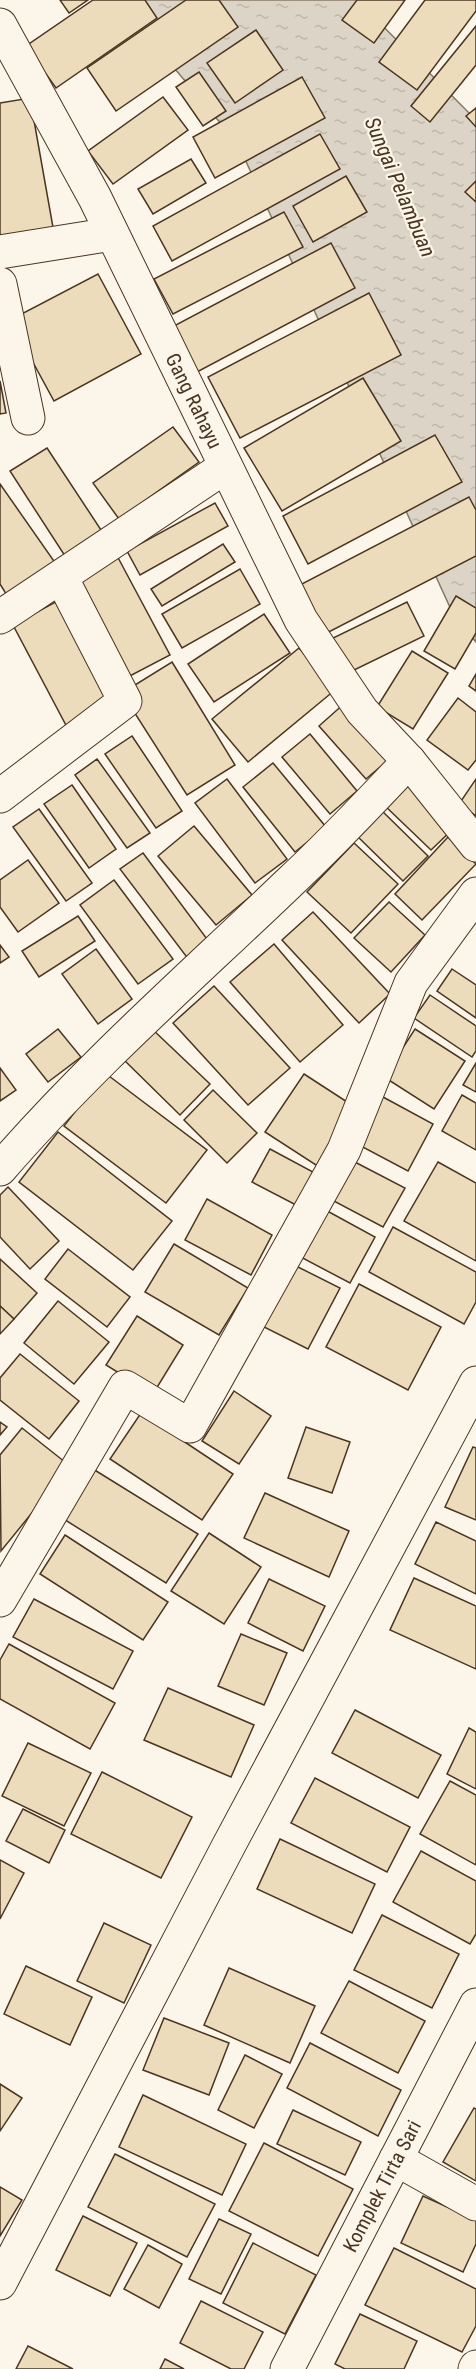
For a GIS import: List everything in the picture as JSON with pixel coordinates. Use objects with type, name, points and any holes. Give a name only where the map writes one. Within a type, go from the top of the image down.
[{"type":"street","name":"Gang Rahayu","points":[[0,25],[112,234],[301,620],[362,711],[409,761],[476,845]]},
{"type":"street","points":[[0,252],[112,234]]},
{"type":"street","points":[[0,284],[28,418]]},
{"type":"street","points":[[0,617],[225,467]]},
{"type":"street","points":[[0,796],[125,701],[61,577]]},
{"type":"street","points":[[0,1169],[37,1126],[146,1016],[292,881],[409,761]]},
{"type":"street","points":[[0,1600],[124,1387],[190,1426],[344,1150],[411,983],[476,894]]},
{"type":"street","points":[[0,2283],[229,1845],[476,1383]]},
{"type":"street","name":"Komplek Tirta Sari","points":[[287,2369],[476,2005]]},
{"type":"street","points":[[396,2159],[476,2205]]},
{"type":"water","name":"Sungai Pelambuan","points":[[117,0],[357,0],[476,120],[476,642],[454,616],[238,144]]},
{"type":"building","points":[[60,0],[88,0],[69,13]]},
{"type":"building","points":[[93,0],[145,0],[157,18],[56,88],[26,46]]},
{"type":"building","points":[[186,0],[219,0],[238,27],[116,111],[87,68]]},
{"type":"building","points":[[357,0],[405,0],[374,43],[342,20]]},
{"type":"building","points":[[425,0],[476,0],[476,11],[417,90],[379,62]]},
{"type":"building","points":[[476,26],[476,65],[430,122],[411,106]]},
{"type":"building","points":[[256,30],[283,70],[235,103],[207,63]]},
{"type":"building","points":[[199,72],[226,111],[203,126],[176,87]]},
{"type":"building","points":[[302,77],[325,118],[215,178],[193,137]]},
{"type":"building","points":[[163,97],[188,130],[113,184],[88,151]]},
{"type":"building","points":[[30,98],[54,233],[0,242],[0,103]]},
{"type":"building","points":[[476,108],[476,127],[466,116]]},
{"type":"building","points":[[320,134],[340,169],[172,261],[153,226]]},
{"type":"building","points":[[191,159],[206,183],[153,214],[138,189]]},
{"type":"building","points":[[346,176],[367,212],[313,242],[293,206]]},
{"type":"building","points":[[476,181],[476,202],[465,192]]},
{"type":"building","points":[[284,212],[303,247],[173,314],[154,279]]},
{"type":"building","points":[[331,243],[355,288],[197,372],[172,327]]},
{"type":"building","points":[[98,274],[141,354],[54,401],[10,320]]},
{"type":"building","points":[[369,293],[401,355],[240,438],[208,377]]},
{"type":"building","points":[[363,378],[401,441],[282,511],[244,448]]},
{"type":"building","points":[[0,381],[6,413],[0,414]]},
{"type":"building","points":[[173,427],[199,462],[119,519],[93,483]]},
{"type":"building","points":[[435,435],[462,482],[308,564],[283,516]]},
{"type":"building","points":[[47,448],[103,533],[65,556],[10,471]]},
{"type":"building","points":[[0,484],[56,564],[8,597],[0,584]]},
{"type":"building","points":[[469,497],[476,510],[476,556],[321,636],[296,587]]},
{"type":"building","points":[[215,503],[228,526],[140,575],[127,551]]},
{"type":"building","points":[[223,544],[235,562],[162,606],[151,589]]},
{"type":"building","points":[[115,552],[170,655],[126,678],[71,576]]},
{"type":"building","points":[[240,569],[260,604],[182,648],[162,614]]},
{"type":"building","points":[[456,596],[476,608],[476,633],[455,669],[424,651]]},
{"type":"building","points":[[61,599],[116,704],[68,729],[13,625]]},
{"type":"building","points":[[407,602],[424,636],[348,673],[331,639]]},
{"type":"building","points":[[264,614],[290,653],[214,702],[188,664]]},
{"type":"building","points":[[299,648],[335,690],[248,762],[212,719]]},
{"type":"building","points":[[412,651],[448,673],[413,729],[377,707]]},
{"type":"building","points":[[172,662],[235,765],[187,795],[122,693]]},
{"type":"building","points":[[476,674],[476,691],[469,686]]},
{"type":"building","points":[[458,698],[476,712],[476,760],[468,770],[427,740]]},
{"type":"building","points":[[346,702],[393,756],[366,779],[319,726]]},
{"type":"building","points":[[310,734],[357,791],[330,814],[282,757]]},
{"type":"building","points":[[132,736],[182,811],[156,828],[105,754]]},
{"type":"building","points":[[97,759],[150,833],[127,848],[75,775]]},
{"type":"building","points":[[273,763],[326,827],[295,852],[243,787]]},
{"type":"building","points":[[227,779],[287,859],[255,883],[195,803]]},
{"type":"building","points":[[407,779],[455,827],[431,850],[383,804]]},
{"type":"building","points":[[476,779],[476,816],[459,804]]},
{"type":"building","points":[[72,785],[116,849],[89,868],[44,804]]},
{"type":"building","points":[[379,808],[428,856],[403,881],[354,833]]},
{"type":"building","points":[[39,809],[92,883],[66,901],[13,827]]},
{"type":"building","points":[[194,826],[252,895],[216,925],[158,856]]},
{"type":"building","points":[[448,837],[476,864],[422,920],[395,894]]},
{"type":"building","points":[[354,843],[398,884],[351,933],[307,892]]},
{"type":"building","points":[[143,853],[210,943],[189,960],[120,869]]},
{"type":"building","points":[[28,860],[59,903],[18,932],[0,907],[0,880]]},
{"type":"building","points":[[114,880],[173,959],[138,984],[80,905]]},
{"type":"building","points":[[389,902],[425,935],[391,972],[354,938]]},
{"type":"building","points":[[313,912],[390,994],[359,1023],[282,940]]},
{"type":"building","points":[[78,916],[95,941],[39,977],[22,951]]},
{"type":"building","points":[[274,944],[343,1025],[300,1062],[230,982]]},
{"type":"building","points":[[0,945],[9,957],[0,963]]},
{"type":"building","points":[[96,949],[132,999],[98,1024],[62,974]]},
{"type":"building","points":[[452,969],[476,985],[476,1018],[437,991]]},
{"type":"building","points":[[214,986],[290,1068],[248,1105],[173,1023]]},
{"type":"building","points":[[430,995],[476,1026],[476,1051],[472,1057],[414,1018]]},
{"type":"building","points":[[151,1028],[210,1084],[180,1115],[122,1058]]},
{"type":"building","points":[[58,1029],[81,1057],[48,1082],[26,1054]]},
{"type":"building","points":[[415,1029],[465,1061],[434,1109],[384,1077]]},
{"type":"building","points":[[476,1063],[476,1092],[463,1085]]},
{"type":"building","points":[[0,1068],[16,1090],[0,1101]]},
{"type":"building","points":[[105,1073],[207,1150],[166,1203],[64,1126]]},
{"type":"building","points":[[304,1074],[358,1109],[319,1167],[265,1132]]},
{"type":"building","points":[[213,1090],[257,1133],[227,1163],[184,1120]]},
{"type":"building","points":[[462,1095],[476,1103],[476,1150],[442,1131]]},
{"type":"building","points":[[383,1097],[433,1124],[408,1171],[357,1144]]},
{"type":"building","points":[[58,1132],[172,1221],[133,1270],[19,1182]]},
{"type":"building","points":[[270,1149],[313,1172],[296,1205],[252,1182]]},
{"type":"building","points":[[351,1160],[405,1188],[383,1227],[330,1199]]},
{"type":"building","points":[[438,1162],[476,1183],[476,1261],[404,1221]]},
{"type":"building","points":[[8,1187],[59,1241],[30,1269],[0,1237],[0,1195]]},
{"type":"building","points":[[207,1199],[272,1235],[251,1275],[185,1240]]},
{"type":"building","points":[[320,1207],[375,1237],[350,1283],[295,1254]]},
{"type":"building","points":[[393,1227],[476,1272],[476,1302],[464,1324],[369,1272]]},
{"type":"building","points":[[174,1244],[248,1288],[219,1335],[145,1292]]},
{"type":"building","points":[[68,1249],[130,1297],[107,1327],[45,1279]]},
{"type":"building","points":[[0,1259],[37,1293],[14,1319],[0,1306]]},
{"type":"building","points":[[290,1263],[340,1288],[308,1349],[258,1324]]},
{"type":"building","points":[[359,1284],[441,1327],[408,1390],[326,1347]]},
{"type":"building","points":[[58,1301],[109,1342],[74,1384],[24,1343]]},
{"type":"building","points":[[0,1306],[14,1319],[0,1334]]},
{"type":"building","points":[[137,1316],[183,1345],[153,1394],[106,1365]]},
{"type":"building","points":[[20,1354],[79,1401],[49,1439],[0,1400],[0,1378]]},
{"type":"building","points":[[234,1391],[271,1416],[239,1464],[202,1441]]},
{"type":"building","points":[[141,1413],[233,1474],[202,1520],[110,1459]]},
{"type":"building","points":[[0,1422],[7,1427],[0,1435]]},
{"type":"building","points":[[306,1427],[350,1442],[332,1493],[288,1478]]},
{"type":"building","points":[[22,1428],[70,1466],[1,1551],[0,1455]]},
{"type":"building","points":[[473,1447],[476,1448],[476,1520],[445,1507]]},
{"type":"building","points":[[93,1469],[198,1534],[166,1583],[62,1518]]},
{"type":"building","points":[[265,1493],[349,1531],[329,1577],[244,1538]]},
{"type":"building","points":[[436,1522],[476,1541],[476,1594],[415,1564]]},
{"type":"building","points":[[209,1533],[261,1567],[224,1624],[171,1591]]},
{"type":"building","points":[[65,1535],[168,1602],[143,1640],[40,1574]]},
{"type":"building","points":[[414,1578],[476,1606],[476,1669],[390,1630]]},
{"type":"building","points":[[269,1579],[325,1606],[303,1651],[248,1623]]},
{"type":"building","points":[[34,1599],[133,1651],[113,1689],[13,1637]]},
{"type":"building","points":[[241,1634],[287,1653],[264,1705],[218,1686]]},
{"type":"building","points":[[9,1644],[115,1703],[90,1749],[0,1699],[0,1660]]},
{"type":"building","points":[[168,1688],[254,1725],[231,1777],[144,1740]]},
{"type":"building","points":[[355,1710],[441,1755],[418,1798],[332,1753]]},
{"type":"building","points":[[469,1728],[476,1732],[476,1789],[447,1774]]},
{"type":"building","points":[[28,1743],[91,1773],[64,1826],[2,1796]]},
{"type":"building","points":[[102,1772],[192,1817],[161,1878],[71,1834]]},
{"type":"building","points":[[315,1778],[410,1827],[387,1872],[291,1823]]},
{"type":"building","points":[[450,1781],[476,1795],[476,1865],[420,1834]]},
{"type":"building","points":[[23,1809],[65,1830],[49,1863],[6,1841]]},
{"type":"building","points":[[280,1839],[375,1884],[352,1933],[257,1889]]},
{"type":"building","points":[[421,1851],[476,1881],[476,1934],[470,1944],[393,1902]]},
{"type":"building","points":[[0,1860],[24,1873],[0,1919]]},
{"type":"building","points":[[382,1915],[459,1954],[432,2008],[354,1970]]},
{"type":"building","points":[[104,1923],[151,1945],[124,2003],[77,1981]]},
{"type":"building","points":[[26,1966],[92,1997],[70,2045],[4,2014]]},
{"type":"building","points":[[229,1968],[315,2006],[290,2063],[204,2025]]},
{"type":"building","points":[[349,1981],[425,2021],[398,2073],[321,2033]]},
{"type":"building","points":[[164,2018],[229,2043],[209,2095],[143,2070]]},
{"type":"building","points":[[310,2043],[401,2090],[378,2136],[287,2088]]},
{"type":"building","points":[[245,2055],[282,2074],[254,2128],[218,2110]]},
{"type":"building","points":[[0,2084],[22,2098],[0,2131]]},
{"type":"building","points":[[143,2095],[246,2144],[222,2195],[119,2147]]},
{"type":"building","points":[[474,2108],[476,2109],[476,2181],[443,2162]]},
{"type":"building","points":[[293,2110],[361,2142],[345,2175],[277,2144]]},
{"type":"building","points":[[264,2143],[353,2189],[318,2256],[229,2211]]},
{"type":"building","points":[[115,2154],[215,2204],[187,2257],[88,2207]]},
{"type":"building","points":[[0,2187],[22,2200],[0,2236]]},
{"type":"building","points":[[423,2196],[476,2220],[476,2244],[463,2272],[401,2243]]},
{"type":"building","points":[[83,2216],[137,2243],[110,2296],[56,2270]]},
{"type":"building","points":[[219,2219],[251,2234],[221,2294],[189,2279]]},
{"type":"building","points":[[253,2243],[316,2275],[285,2334],[223,2303]]},
{"type":"building","points":[[148,2245],[182,2264],[159,2308],[124,2289]]},
{"type":"building","points":[[394,2248],[476,2289],[476,2326],[462,2352],[365,2305]]},
{"type":"building","points":[[201,2301],[263,2332],[244,2369],[231,2369],[180,2343]]},
{"type":"building","points":[[360,2314],[417,2341],[404,2369],[345,2369],[335,2364]]},
{"type":"building","points":[[28,2346],[73,2369],[16,2369]]},
{"type":"building","points":[[165,2359],[184,2369],[160,2369]]}]
